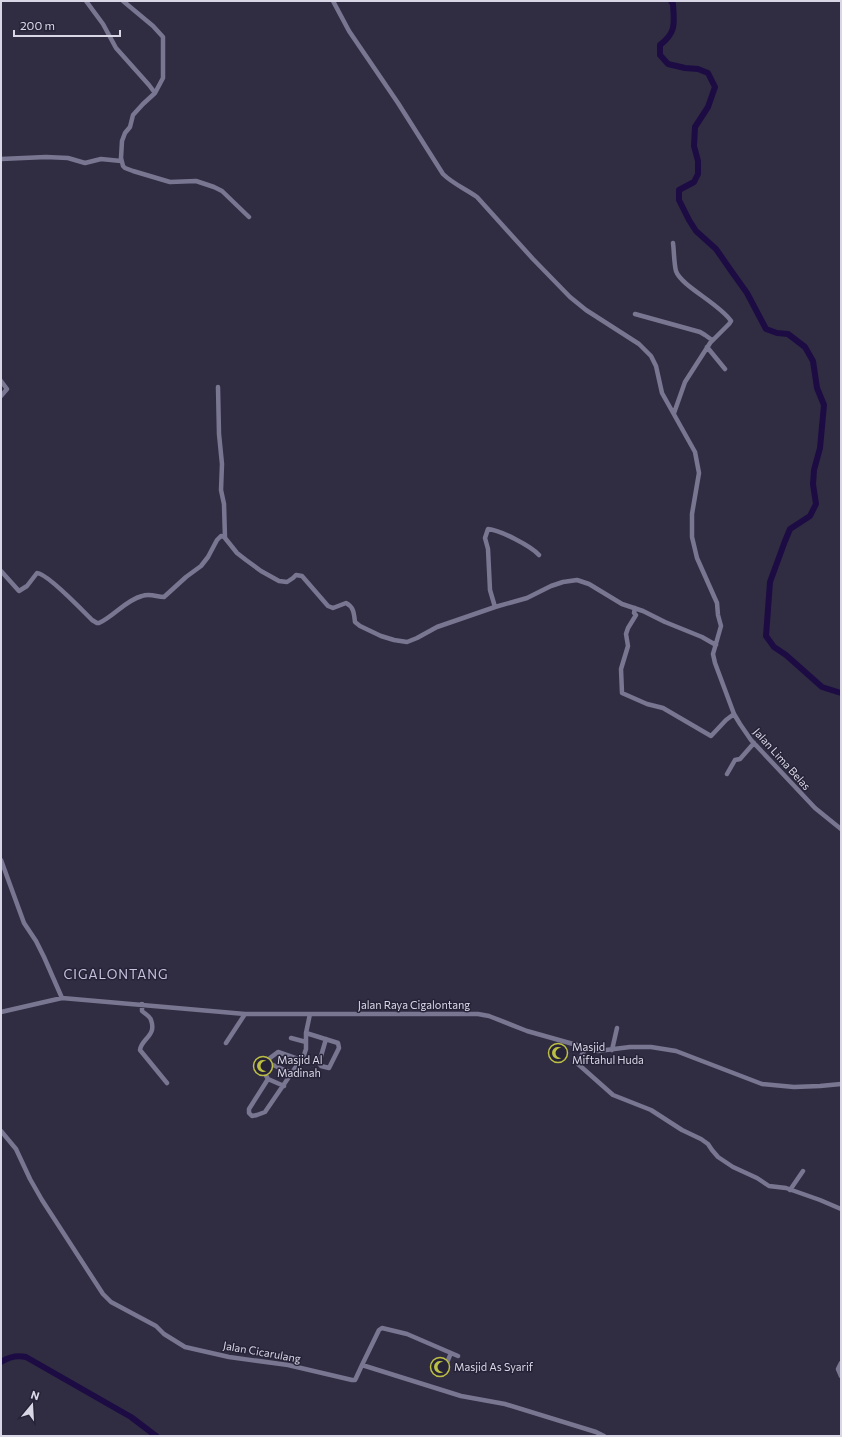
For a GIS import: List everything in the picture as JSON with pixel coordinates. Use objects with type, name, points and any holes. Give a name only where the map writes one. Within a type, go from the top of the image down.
[{"type":"street","points":[[86,1],[103,24],[116,48],[155,94]]},
{"type":"street","points":[[122,1],[153,26],[162,37],[163,78],[155,94],[142,104],[133,115],[130,127],[125,133],[122,141],[121,161],[125,168],[151,177],[176,182],[196,181],[214,187],[231,198],[249,217]]},
{"type":"street","name":"Jalan Lima Belas","points":[[333,1],[349,31],[398,103],[443,174],[450,182],[466,189],[477,197],[532,259],[586,310],[639,344],[651,356],[656,366],[662,393],[695,452],[699,474],[692,514],[692,537],[697,558],[717,603],[718,616],[721,626],[713,654],[714,663],[734,714],[754,743],[815,808],[841,829]]},
{"type":"street","points":[[1,159],[46,157],[68,158],[86,163],[101,159],[121,161]]},
{"type":"street","points":[[672,243],[675,269],[680,277],[724,313],[731,321],[711,342],[685,382],[674,413]]},
{"type":"street","points":[[635,314],[700,332],[711,338],[711,342]]},
{"type":"street","points":[[707,348],[726,369]]},
{"type":"street","points":[[1,381],[7,389],[1,396]]},
{"type":"street","points":[[218,387],[219,434],[222,464],[221,490],[224,504],[225,537],[237,553],[279,581],[287,582],[296,574],[302,576],[328,606],[333,608],[346,603],[354,612],[355,622],[358,625],[378,635],[394,640],[408,642],[434,629],[495,607],[526,598],[552,586],[576,580],[585,582],[604,592],[620,603],[647,612],[665,622],[702,637],[716,645]]},
{"type":"street","points":[[495,607],[490,590],[490,573],[485,538],[488,529],[495,530],[519,541],[534,550],[539,555]]},
{"type":"street","points":[[1,571],[19,591],[27,586],[37,573],[41,573],[97,623],[102,622],[130,601],[143,595],[160,597],[167,595],[186,577],[201,566],[219,538],[225,537]]},
{"type":"street","points":[[635,608],[634,612],[636,616],[626,634],[628,646],[621,669],[622,693],[647,704],[668,710],[688,724],[711,736],[734,714]]},
{"type":"street","points":[[727,774],[736,760],[740,759],[754,743]]},
{"type":"street","points":[[1,860],[24,922],[44,957],[62,998]]},
{"type":"street","name":"Jalan Raya Cigalontang","points":[[1,1012],[62,998],[245,1014],[478,1014],[489,1016],[526,1031],[586,1048],[604,1051],[630,1047],[665,1048],[686,1054],[758,1083],[768,1085],[794,1087],[841,1084]]},
{"type":"street","points":[[142,1004],[142,1011],[151,1019],[152,1026],[151,1034],[140,1047],[140,1050],[167,1082]]},
{"type":"street","points":[[226,1043],[245,1014]]},
{"type":"street","points":[[268,1079],[249,1109],[249,1113],[252,1116],[257,1116],[266,1112],[301,1060],[305,1052],[306,1033],[310,1014]]},
{"type":"street","points":[[611,1050],[617,1028]]},
{"type":"street","points":[[306,1033],[338,1042],[339,1046],[329,1068],[321,1066],[319,1063],[326,1039]]},
{"type":"street","points":[[291,1038],[306,1042]]},
{"type":"street","points":[[586,1048],[579,1058],[578,1064],[613,1095],[651,1110],[682,1130],[701,1139],[709,1145],[718,1157],[733,1167],[757,1178],[769,1186],[775,1188],[782,1187],[841,1209]]},
{"type":"street","points":[[284,1086],[268,1079],[265,1075],[270,1058],[278,1052],[301,1060]]},
{"type":"street","points":[[268,1063],[292,1073]]},
{"type":"street","name":"Jalan Cicarulang","points":[[1,1131],[16,1149],[42,1200],[103,1294],[111,1302],[156,1326],[164,1334],[179,1344],[195,1350],[228,1357],[288,1365],[352,1380],[355,1380],[362,1365]]},
{"type":"street","points":[[790,1190],[803,1171]]},
{"type":"street","points":[[458,1356],[407,1334],[382,1328],[379,1330],[362,1365],[461,1396],[505,1404],[591,1430],[604,1436]]},
{"type":"street","points":[[446,1365],[451,1353]]},
{"type":"street","points":[[841,1363],[838,1369],[841,1376]]},
{"type":"waterway","points":[[671,1],[673,4],[673,27],[669,36],[660,45],[660,55],[668,64],[698,69],[708,73],[715,87],[708,107],[695,127],[694,146],[698,161],[698,174],[694,182],[679,190],[679,200],[696,231],[716,249],[747,293],[766,329],[777,333],[788,334],[805,347],[813,361],[817,388],[824,405],[820,448],[814,470],[813,484],[816,504],[810,516],[790,529],[785,541],[770,582],[766,636],[774,647],[786,655],[822,687],[841,693]]},
{"type":"waterway","points":[[1,1362],[13,1357],[26,1357],[131,1417],[156,1436]]},
{"type":"place","name":"Masjid Miftahul Huda","points":[[558,1053]]},
{"type":"place","name":"Masjid Al Madinah","points":[[263,1066]]},
{"type":"place","name":"Masjid As Syarif","points":[[440,1367]]},
{"type":"district","name":"CIGALONTANG","points":[[116,974]]}]
